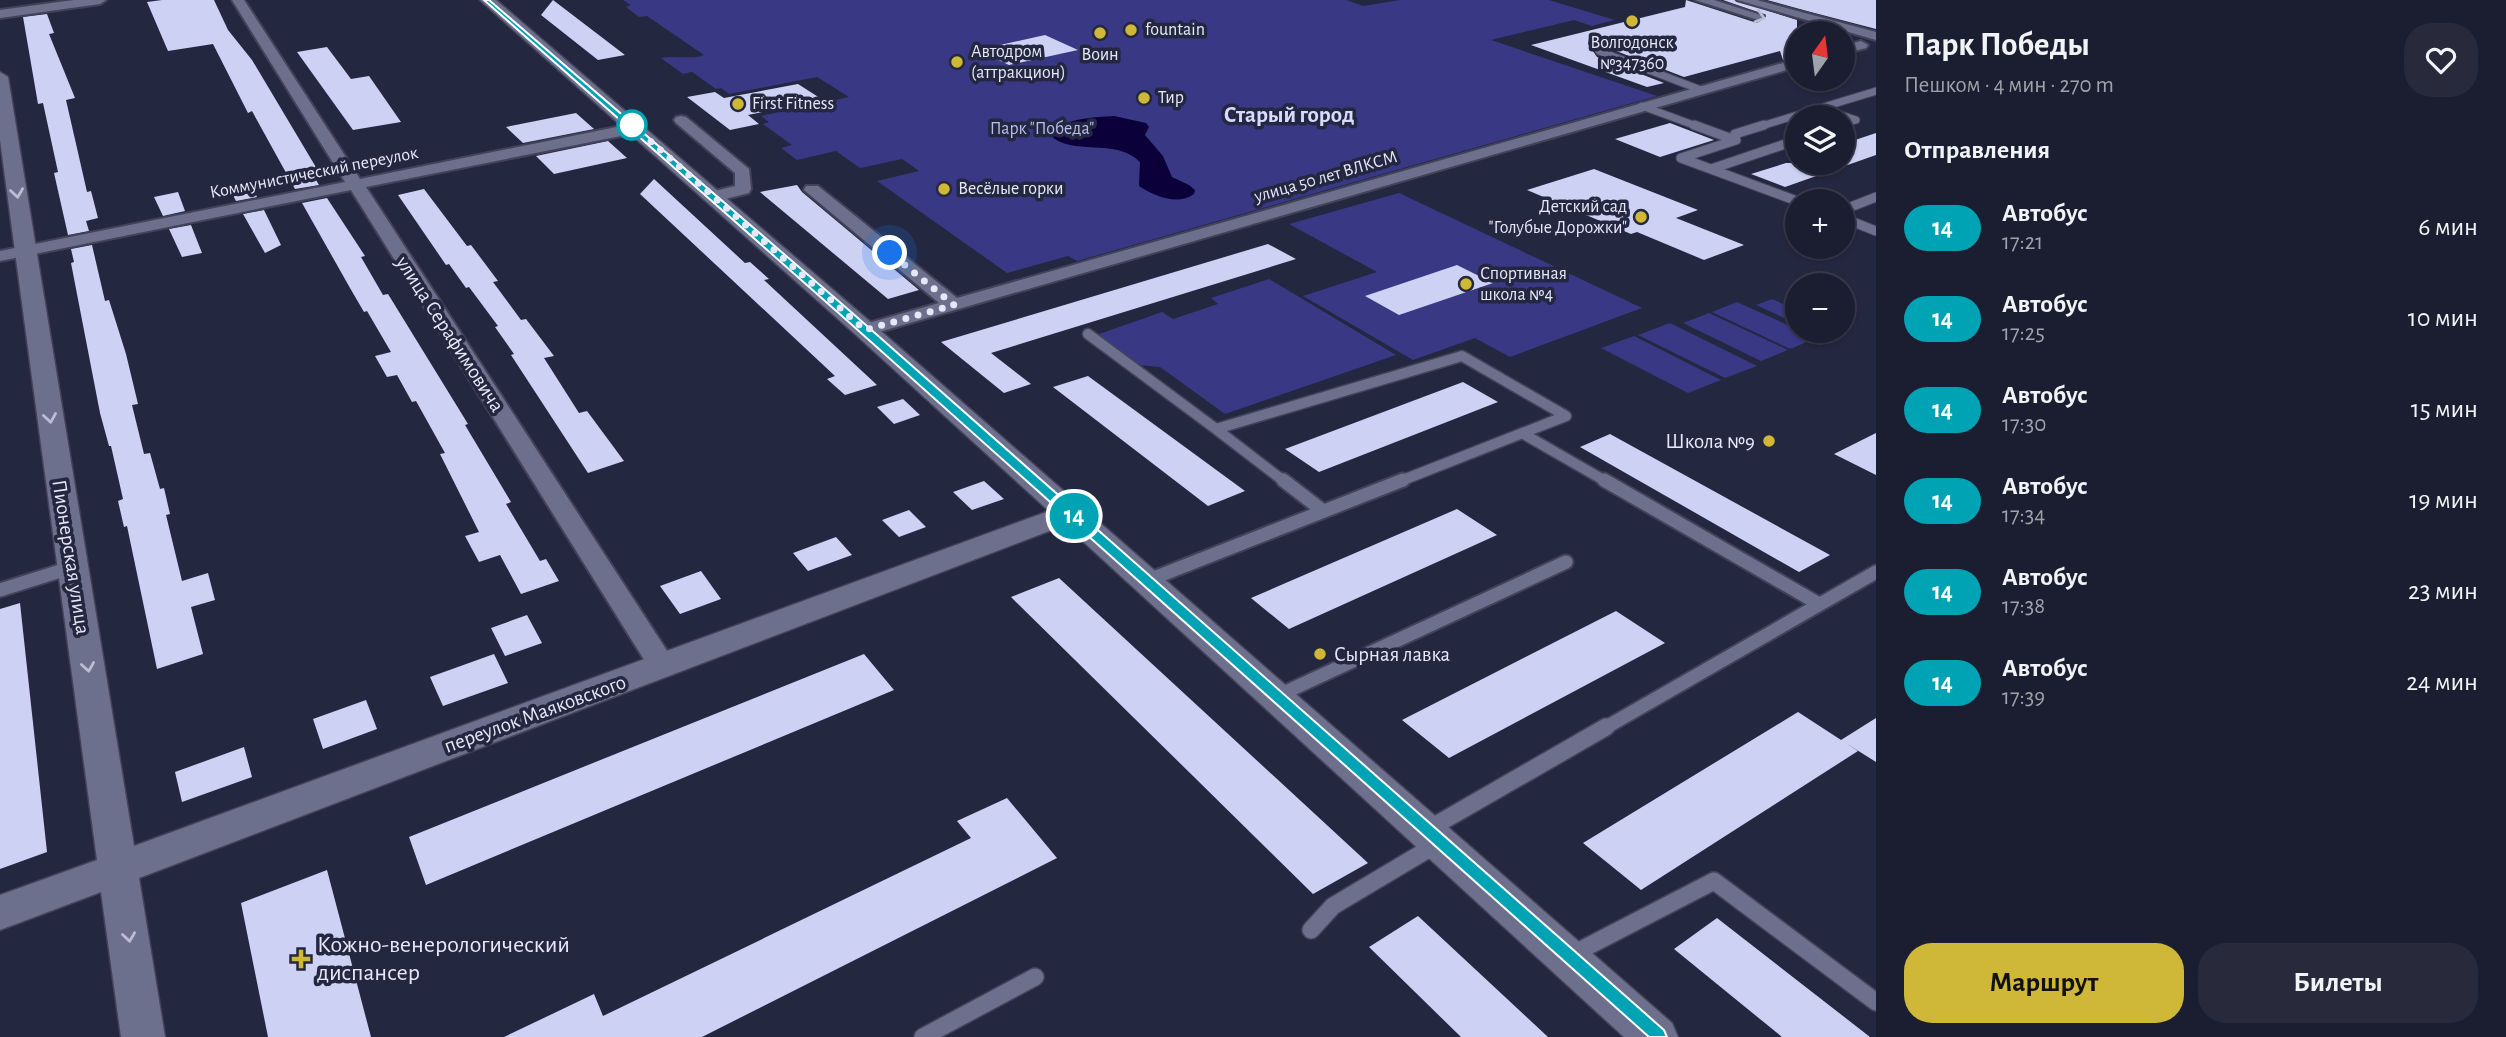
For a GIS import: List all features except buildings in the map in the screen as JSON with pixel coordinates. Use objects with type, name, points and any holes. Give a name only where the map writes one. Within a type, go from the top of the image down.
[{"type":"street","points":[[0,14],[100,0]]},
{"type":"street","name":"улица Серафимовича","points":[[238,0],[663,667]]},
{"type":"street","points":[[491,0],[865,330],[1656,1037]]},
{"type":"street","points":[[1701,0],[1785,23]]},
{"type":"street","points":[[1743,0],[1876,36]]},
{"type":"street","points":[[1855,43],[1876,49]]},
{"type":"street","points":[[1855,47],[1861,45]]},
{"type":"street","name":"улица 50 лет ВЛКСМ","points":[[865,330],[1785,66]]},
{"type":"street","name":"Пионерская улица","points":[[0,77],[12,253],[73,567],[143,1037]]},
{"type":"street","points":[[681,120],[743,172],[743,189],[713,197]]},
{"type":"street","name":"Коммунистический переулок","points":[[12,253],[636,128]]},
{"type":"street","points":[[812,190],[954,305]]},
{"type":"street","name":"переулок Маяковского","points":[[0,913],[1070,513]]},
{"type":"lane","points":[[1594,42],[1599,51],[1701,90]]},
{"type":"lane","points":[[1830,105],[1876,91]]},
{"type":"lane","points":[[1642,106],[1736,140]]},
{"type":"lane","points":[[1736,140],[1735,134],[1785,119]]},
{"type":"lane","points":[[1736,140],[1681,158],[1785,197]]},
{"type":"lane","points":[[1711,169],[1785,144]]},
{"type":"lane","points":[[1855,205],[1876,197]]},
{"type":"lane","points":[[1855,223],[1876,231]]},
{"type":"lane","points":[[1088,334],[1324,511]]},
{"type":"lane","points":[[1146,581],[1566,416],[1462,356],[1216,429]]},
{"type":"lane","points":[[1522,433],[1819,604]]},
{"type":"lane","points":[[1275,697],[1566,562]]},
{"type":"lane","points":[[0,590],[73,567]]},
{"type":"lane","points":[[1311,930],[1333,906],[1432,837],[1876,572]]},
{"type":"lane","points":[[1567,957],[1714,881],[1876,1002]]},
{"type":"lane","points":[[923,1037],[1035,977]]},
{"type":"green space","name":"Парк \"Победа\"","points":[[623,0],[1346,0],[1363,6],[1400,0],[1549,0],[1615,20],[1592,26],[1574,20],[1491,40],[1657,96],[1077,261],[1068,256],[1007,273],[877,181],[919,171],[902,159],[860,168],[836,151],[797,160],[781,148],[792,145],[763,124],[769,122],[761,116],[849,97],[817,77],[729,94],[721,88],[716,89],[692,72],[683,74],[661,58],[704,55],[647,16],[639,17],[626,7],[631,5]]},
{"type":"green space","name":"Спортивная школа №4","points":[[1399,193],[1642,308],[1510,357],[1475,338],[1413,360],[1303,296],[1377,272],[1289,224]]},
{"type":"green space","points":[[1269,279],[1396,355],[1225,414],[1160,367],[1138,365],[1096,335],[1162,312],[1173,319],[1218,304],[1211,298]]},
{"type":"green space","points":[[1772,299],[1785,305],[1785,318],[1756,305]]},
{"type":"green space","points":[[1737,302],[1785,324],[1785,343],[1804,343],[1790,349],[1712,312]]},
{"type":"green space","points":[[1709,313],[1788,350],[1761,361],[1683,323]]},
{"type":"green space","points":[[1670,323],[1757,366],[1725,378],[1638,335]]},
{"type":"green space","points":[[1634,336],[1721,380],[1688,393],[1601,348]]},
{"type":"shaded area","points":[[1114,116],[1146,123],[1149,127],[1145,135],[1163,156],[1172,177],[1189,185],[1195,190],[1194,194],[1181,199],[1159,196],[1139,186],[1140,162],[1130,155],[1106,148],[1070,145],[1050,135],[1055,129],[1070,122]]},
{"type":"bus line","name":"14","points":[[487,0],[846,313],[1656,1037]]},
{"type":"place","name":"Волгодонск №347360","points":[[1632,21]]},
{"type":"place","name":"fountain","points":[[1131,30]]},
{"type":"place","name":"Воин","points":[[1100,33]]},
{"type":"place","name":"Автодром (аттракцион)","points":[[957,62]]},
{"type":"place","name":"Тир","points":[[1144,98]]},
{"type":"place","name":"First Fitness","points":[[738,104]]},
{"type":"place","name":"Весёлые горки","points":[[944,189]]},
{"type":"place","name":"Детский сад \"Голубые Дорожки\"","points":[[1641,217]]},
{"type":"place","name":"Спортивная школа №4","points":[[1466,284]]},
{"type":"place","name":"Школа №9","points":[[1769,441]]},
{"type":"place","name":"Сырная лавка","points":[[1320,654]]},
{"type":"place","name":"Кожно-венерологический диспансер","points":[[301,959]]},
{"type":"district","name":"Старый город","points":[[1289,115]]},
{"type":"route","points":[[632,125],[865,330],[954,305],[890,253]]}]
